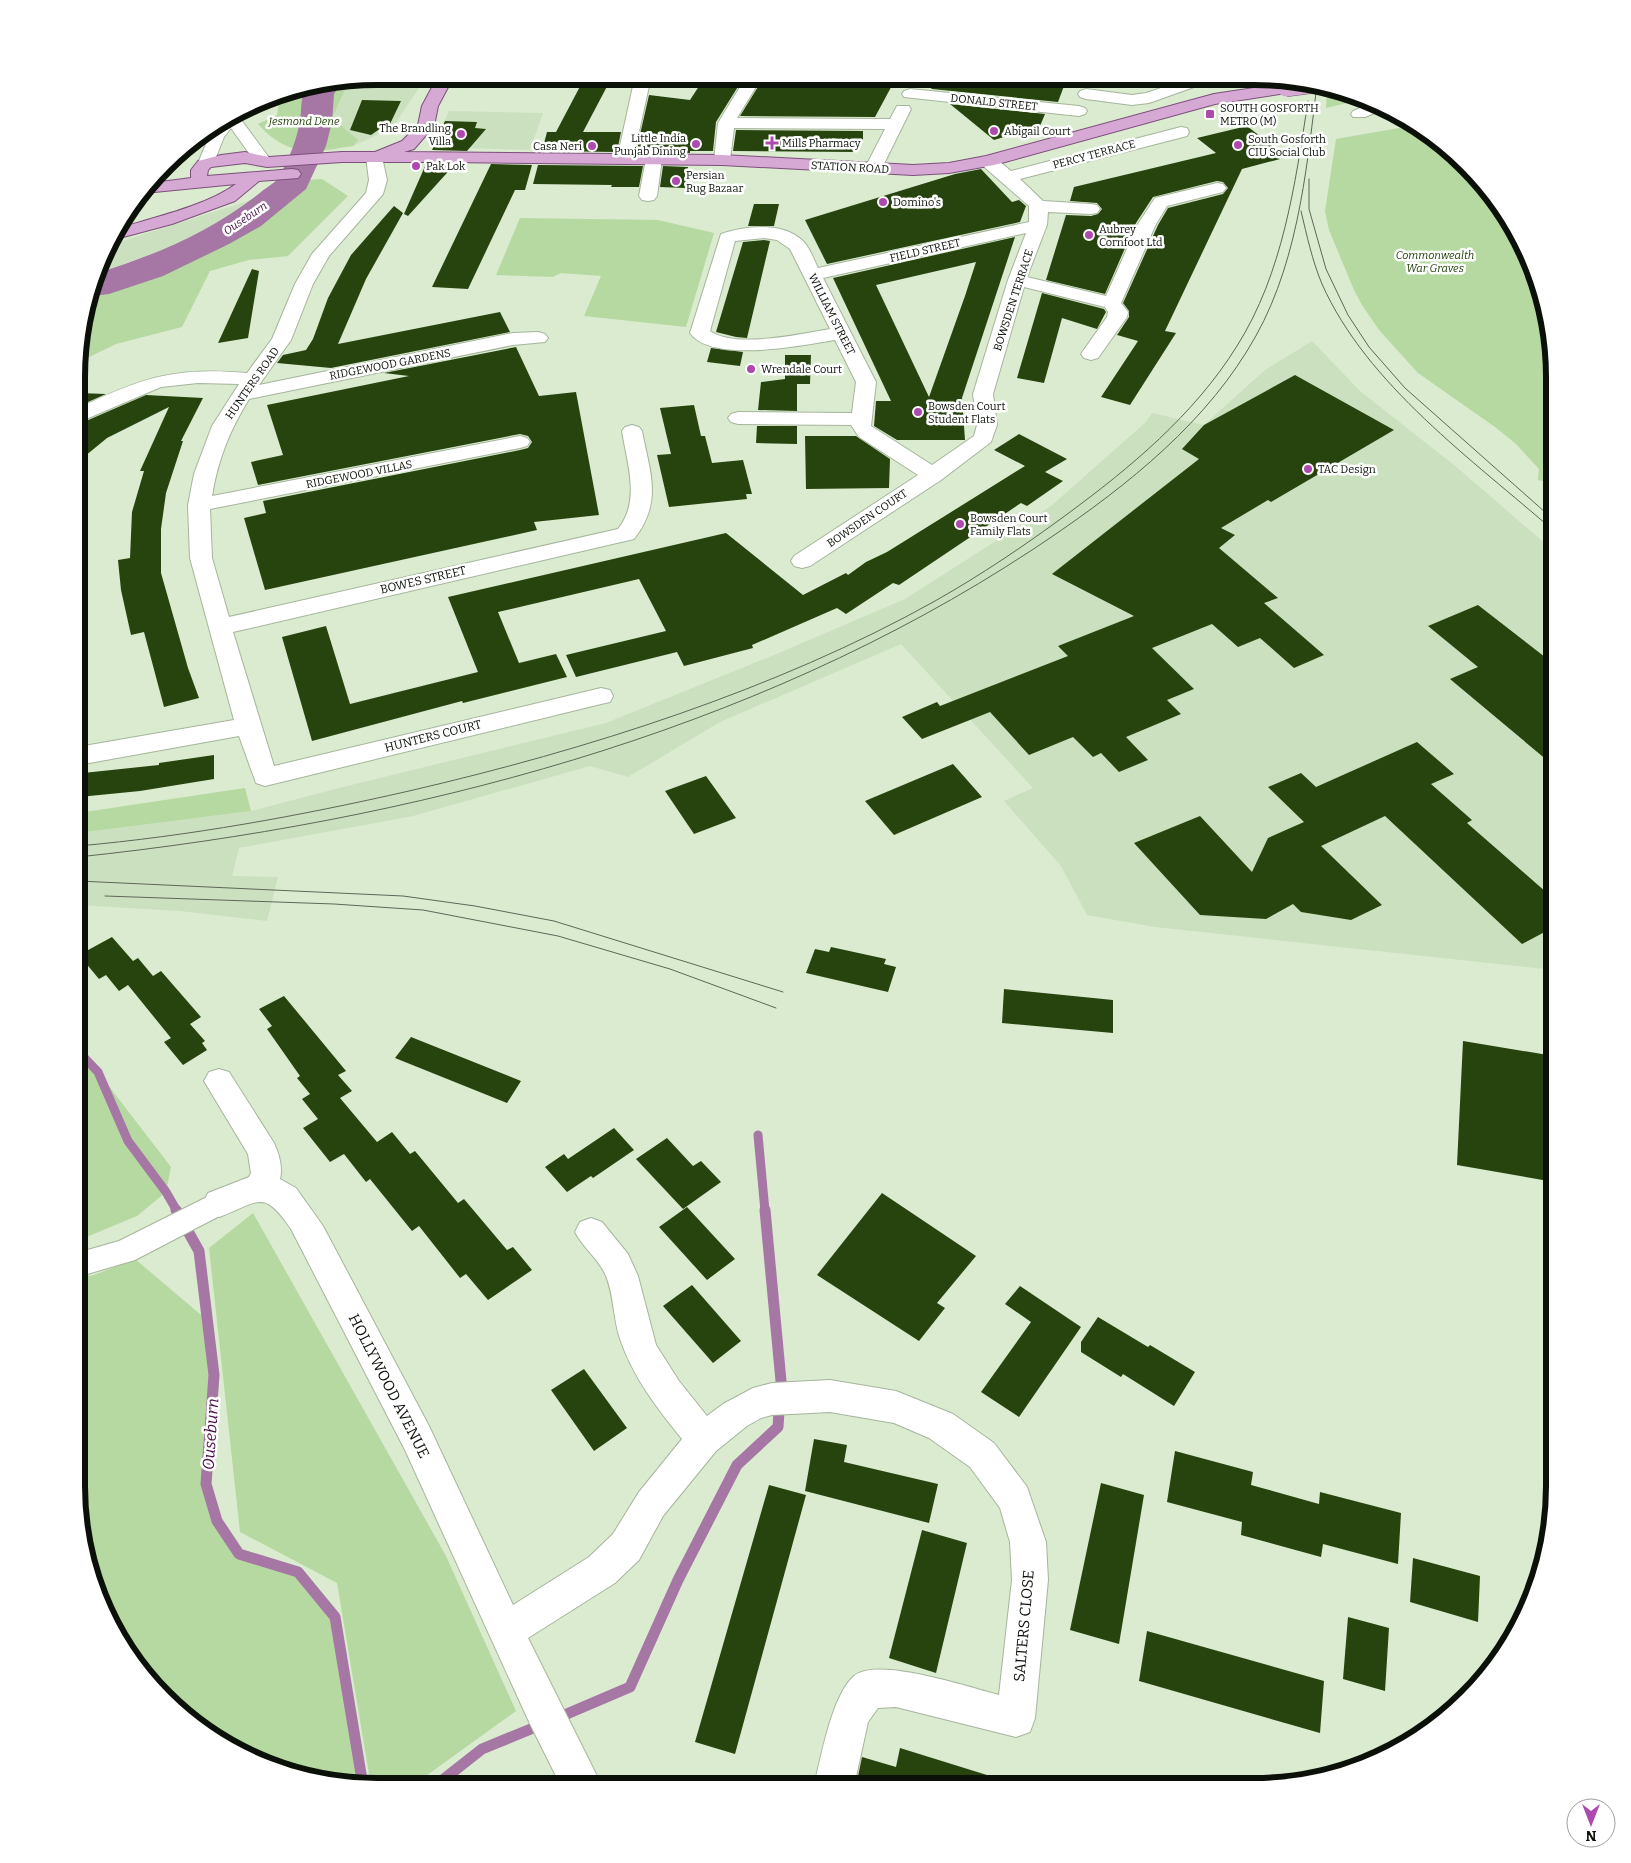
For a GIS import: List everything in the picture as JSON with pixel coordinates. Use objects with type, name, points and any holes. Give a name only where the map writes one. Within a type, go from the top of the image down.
[{"type":"main road","points":[[170,172],[203,173],[318,165],[342,167],[374,157],[408,145],[426,126],[430,106],[441,85]]},
{"type":"main road","name":"STATION ROAD","points":[[374,157],[722,160],[913,170],[949,168],[988,160],[1214,99],[1293,87]]},
{"type":"main road","points":[[374,157],[386,140],[430,106]]},
{"type":"main road","points":[[123,233],[229,197],[262,168]]},
{"type":"main road","points":[[157,186],[203,173]]},
{"type":"main road","points":[[133,217],[163,206],[203,173]]},
{"type":"main road","points":[[148,212],[153,202],[154,195],[151,192]]},
{"type":"street","points":[[625,159],[642,85]]},
{"type":"street","points":[[722,160],[726,123],[749,85]]},
{"type":"street","points":[[874,168],[914,85]]},
{"type":"street","points":[[1070,137],[1089,85]]},
{"type":"street","points":[[1086,94],[1132,100],[1149,98],[1183,85]]},
{"type":"street","name":"DONALD STREET","points":[[910,94],[1079,111]]},
{"type":"street","points":[[1359,114],[1371,109]]},
{"type":"street","points":[[234,122],[262,168]]},
{"type":"street","points":[[726,123],[895,124]]},
{"type":"street","points":[[203,173],[216,137],[220,131]]},
{"type":"street","name":"PERCY TERRACE","points":[[1008,177],[1181,132]]},
{"type":"street","name":"HUNTERS ROAD","points":[[265,777],[248,726],[202,558],[199,505],[205,474],[222,426],[248,386],[282,340],[304,284],[321,254],[374,194],[378,180],[374,157]]},
{"type":"street","points":[[648,196],[654,160]]},
{"type":"street","points":[[988,160],[1031,197],[1038,206],[1091,209]]},
{"type":"street","points":[[1112,303],[1147,224],[1161,202],[1218,188]]},
{"type":"street","name":"BOWSDEN TERRACE","points":[[983,394],[1018,280],[1038,225],[1038,206]]},
{"type":"street","name":"FIELD STREET","points":[[813,275],[1038,225]]},
{"type":"street","name":"WILLIAM STREET","points":[[842,333],[768,344],[714,342],[705,338],[700,332],[727,238],[736,234],[774,234],[792,239],[798,246],[813,275],[842,333],[866,382],[862,419]]},
{"type":"street","points":[[1018,280],[1112,303],[1118,312],[1116,318],[1091,354]]},
{"type":"street","name":"RIDGEWOOD GARDENS","points":[[85,413],[143,386],[175,379],[212,375],[248,386],[513,339],[538,338]]},
{"type":"street","name":"BOWSDEN COURT","points":[[802,561],[933,475],[984,438],[987,426],[983,394]]},
{"type":"street","points":[[738,418],[862,419],[861,427],[866,434],[933,475]]},
{"type":"street","name":"BOWES STREET","points":[[220,626],[626,534],[640,515],[642,500],[632,432]]},
{"type":"street","name":"RIDGEWOOD VILLAS","points":[[199,505],[520,442]]},
{"type":"street","name":"HUNTERS COURT","points":[[265,777],[601,696]]},
{"type":"street","points":[[85,755],[248,726]]},
{"type":"street","points":[[85,1264],[125,1251],[154,1238],[219,1202],[239,1193],[262,1187],[266,1173],[263,1152],[219,1081]]},
{"type":"street","name":"HOLLYWOOD AVENUE","points":[[262,1187],[281,1194],[294,1207],[312,1236],[417,1438],[550,1724],[578,1778]]},
{"type":"street","points":[[591,1232],[609,1253],[622,1275],[637,1340],[654,1373],[674,1402],[704,1439]]},
{"type":"street","name":"SALTERS CLOSE","points":[[507,1630],[602,1570],[626,1547],[651,1504],[704,1439],[735,1415],[753,1404],[780,1398],[830,1396],[896,1407],[941,1426],[982,1455],[1016,1499],[1028,1542],[1030,1580],[1016,1718],[896,1688],[868,1689],[851,1714],[836,1778]]},
{"type":"shaded area","points":[[421,85],[392,128],[353,146],[357,140],[331,118],[346,87]]},
{"type":"shaded area","points":[[449,111],[543,113],[530,150],[433,147]]},
{"type":"shaded area","points":[[251,200],[240,219],[199,243],[102,281],[118,242]]},
{"type":"shaded area","points":[[1312,341],[1360,391],[1454,465],[1546,544],[1546,969],[1155,927],[1087,915],[1061,866],[1004,801],[1033,788],[901,644],[720,722],[628,777],[590,766],[413,816],[239,848],[232,876],[278,877],[267,921],[180,911],[85,905],[85,832],[251,811],[606,723],[779,653],[905,599],[1051,506],[1146,422],[1152,413],[1204,425],[1265,370]]},
{"type":"green space","name":"Jesmond Dene","points":[[346,87],[332,118],[358,140],[353,146],[325,150],[312,151],[290,147],[269,135],[258,124],[277,115],[279,102],[302,95]]},
{"type":"green space","points":[[1327,95],[1351,102],[1326,108]]},
{"type":"green space","name":"Commonwealth War Graves","points":[[1405,127],[1432,145],[1460,171],[1486,199],[1507,231],[1524,265],[1536,302],[1544,339],[1546,482],[1538,480],[1539,469],[1516,444],[1418,373],[1379,330],[1362,305],[1329,230],[1325,211],[1336,139]]},
{"type":"green space","points":[[322,179],[348,196],[288,256],[249,260],[210,271],[182,327],[116,344],[86,359],[87,339],[102,281],[199,243],[240,219],[251,200],[307,180]]},
{"type":"green space","points":[[520,218],[658,220],[714,233],[686,327],[584,316],[601,276],[561,273],[553,277],[496,275]]},
{"type":"green space","points":[[245,788],[251,811],[85,832],[85,812]]},
{"type":"green space","points":[[85,1063],[98,1072],[171,1167],[166,1192],[137,1216],[85,1238]]},
{"type":"green space","points":[[253,1213],[446,1556],[516,1711],[423,1778],[370,1778],[337,1583],[240,1532],[209,1248]]},
{"type":"green space","points":[[135,1259],[207,1320],[214,1375],[206,1484],[217,1521],[239,1554],[298,1572],[335,1617],[362,1777],[339,1776],[302,1768],[265,1756],[231,1739],[199,1718],[171,1692],[145,1664],[124,1632],[107,1598],[95,1561],[87,1524],[85,1486],[85,1277]]},
{"type":"building","points":[[581,85],[608,85],[583,132],[621,132],[617,152],[542,151],[547,132],[556,132]]},
{"type":"building","points":[[700,85],[739,85],[716,122],[713,151],[690,151],[690,153],[636,152],[649,95],[690,100]]},
{"type":"building","points":[[759,85],[892,85],[875,117],[740,116]]},
{"type":"building","points":[[927,85],[1064,85],[1058,102],[932,89]]},
{"type":"building","points":[[362,100],[401,101],[389,126],[384,126],[371,135],[350,130]]},
{"type":"building","points":[[950,104],[1045,114],[1040,126],[994,140]]},
{"type":"building","name":"The Brandling Villa","points":[[445,121],[477,122],[475,128],[486,129],[467,151],[432,150]]},
{"type":"building","points":[[1247,126],[1274,147],[1267,149],[1280,159],[1242,169],[1165,331],[1176,333],[1130,405],[1101,397],[1138,341],[1117,335],[1129,317],[1129,311],[1123,303],[1158,225],[1168,208],[1223,194],[1228,188],[1223,182],[1217,181],[1153,197],[1136,223],[1105,294],[1046,280],[1066,215],[1091,216],[1098,214],[1102,209],[1097,203],[1070,201],[1074,187],[1216,153],[1197,138]]},
{"type":"building","points":[[736,130],[863,131],[863,141],[857,152],[733,151]]},
{"type":"building","points":[[426,164],[455,164],[408,216],[404,214]]},
{"type":"building","points":[[491,164],[532,165],[525,190],[515,190],[468,289],[432,287]]},
{"type":"building","points":[[538,165],[643,166],[639,187],[611,187],[612,185],[533,184]]},
{"type":"building","name":"Persian Rug Bazaar","points":[[663,166],[688,167],[685,188],[660,187]]},
{"type":"building","points":[[981,169],[1012,202],[1019,200],[1026,206],[1020,222],[827,264],[805,220],[955,174]]},
{"type":"building","points":[[754,204],[779,204],[774,226],[748,226]]},
{"type":"building","points":[[394,206],[403,213],[366,279],[338,344],[500,312],[510,332],[331,368],[277,363],[283,355],[306,350],[313,339],[328,298],[351,255]]},
{"type":"building","points":[[1015,237],[962,398],[965,440],[897,440],[874,426],[876,401],[891,401],[833,278]],"holes":[[[976,262],[929,397],[876,285]]]},
{"type":"building","points":[[770,241],[747,338],[716,332],[743,242]]},
{"type":"building","points":[[252,269],[259,271],[248,338],[218,343]]},
{"type":"building","points":[[1042,293],[1104,309],[1106,312],[1097,329],[1062,318],[1044,383],[1017,378]]},
{"type":"building","points":[[516,347],[539,396],[576,392],[599,515],[534,522],[537,530],[265,590],[244,518],[266,513],[263,501],[520,450],[528,448],[532,442],[528,436],[520,434],[258,485],[251,462],[283,455],[267,405],[409,376],[384,373]]},
{"type":"building","points":[[711,348],[743,352],[740,366],[707,362]]},
{"type":"building","points":[[785,355],[811,355],[810,384],[797,384],[797,411],[758,410],[761,382],[785,379]]},
{"type":"building","points":[[1295,375],[1394,430],[1271,502],[1268,500],[1221,528],[1235,535],[1219,548],[1278,598],[1264,603],[1324,655],[1294,668],[1260,638],[1238,647],[1212,624],[1152,648],[1194,689],[1167,700],[1181,714],[1126,737],[1148,760],[1119,772],[1101,753],[1093,757],[1073,737],[1029,755],[990,712],[922,739],[902,717],[937,702],[940,706],[1068,656],[1058,646],[1134,616],[1052,574],[1199,459],[1182,449],[1204,425]]},
{"type":"building","points":[[85,393],[106,394],[85,403]]},
{"type":"building","points":[[146,395],[203,398],[181,441],[183,441],[166,493],[161,529],[161,573],[188,668],[199,698],[164,707],[144,632],[131,635],[121,590],[118,560],[130,558],[132,512],[144,471],[140,471],[169,407],[107,438],[85,456],[85,421]]},
{"type":"building","points":[[694,405],[701,436],[705,436],[712,463],[743,460],[752,494],[746,494],[747,499],[669,507],[657,455],[671,454],[660,408]]},
{"type":"building","points":[[757,426],[797,426],[797,444],[756,443]]},
{"type":"building","points":[[1019,434],[1067,459],[1045,472],[1063,481],[1027,506],[1021,503],[899,585],[893,583],[846,614],[837,608],[752,645],[753,648],[684,666],[677,652],[576,677],[566,655],[666,631],[639,579],[498,612],[519,663],[556,654],[567,677],[463,703],[462,701],[312,741],[282,637],[326,626],[350,704],[478,672],[448,597],[726,533],[803,595],[846,573],[848,575],[866,562],[887,552],[1025,466],[994,450]]},
{"type":"building","points":[[805,436],[856,436],[890,459],[889,488],[806,489]]},
{"type":"building","points":[[1478,605],[1546,658],[1546,759],[1450,679],[1478,667],[1428,626]]},
{"type":"building","points":[[1417,742],[1454,774],[1431,784],[1472,820],[1467,823],[1546,892],[1546,931],[1522,944],[1385,816],[1321,846],[1382,905],[1351,920],[1301,912],[1293,904],[1266,919],[1200,915],[1134,843],[1200,816],[1252,872],[1268,838],[1304,822],[1268,787],[1301,773],[1316,787]]},
{"type":"building","points":[[214,755],[214,779],[140,791],[85,796],[85,773],[159,765],[159,763]]},
{"type":"building","points":[[953,764],[982,797],[894,835],[865,801]]},
{"type":"building","points":[[706,776],[736,818],[694,834],[665,791]]},
{"type":"building","points":[[112,937],[133,961],[138,958],[153,976],[161,971],[201,1017],[190,1024],[205,1041],[202,1043],[207,1050],[183,1065],[164,1042],[171,1038],[128,985],[119,991],[106,975],[99,979],[85,962],[85,952]]},
{"type":"building","points":[[831,947],[886,959],[884,964],[896,967],[888,992],[806,973],[815,949],[829,952]]},
{"type":"building","points":[[1004,989],[1113,1000],[1113,1033],[1002,1023]]},
{"type":"building","points":[[284,996],[346,1071],[338,1075],[352,1091],[340,1098],[377,1142],[392,1132],[410,1154],[415,1151],[458,1203],[464,1199],[507,1250],[513,1247],[532,1270],[488,1300],[466,1274],[460,1278],[419,1226],[412,1231],[370,1179],[366,1182],[344,1154],[330,1162],[303,1128],[318,1119],[302,1099],[310,1094],[297,1078],[300,1076],[267,1029],[272,1026],[259,1009]]},
{"type":"building","points":[[411,1037],[521,1081],[507,1103],[395,1058]]},
{"type":"building","points":[[1463,1041],[1546,1055],[1546,1181],[1457,1165]]},
{"type":"building","points":[[614,1128],[634,1150],[593,1178],[591,1176],[567,1192],[545,1167],[564,1154],[568,1159]]},
{"type":"building","points":[[667,1138],[693,1166],[701,1161],[721,1182],[683,1209],[636,1159]]},
{"type":"building","points":[[882,1193],[976,1256],[937,1303],[945,1308],[919,1341],[817,1275]]},
{"type":"building","points":[[687,1207],[735,1259],[707,1280],[659,1227]]},
{"type":"building","points":[[692,1285],[741,1341],[713,1363],[663,1306]]},
{"type":"building","points":[[1020,1286],[1081,1327],[1019,1417],[981,1392],[1031,1322],[1005,1304]]},
{"type":"building","points":[[1098,1317],[1195,1372],[1174,1406],[1123,1374],[1121,1377],[1081,1352],[1081,1342]]},
{"type":"building","points":[[584,1369],[627,1428],[594,1451],[551,1390]]},
{"type":"building","points":[[814,1439],[847,1445],[844,1462],[938,1484],[929,1523],[805,1491]]},
{"type":"building","points":[[1175,1451],[1253,1472],[1251,1485],[1319,1504],[1320,1492],[1401,1513],[1398,1564],[1323,1544],[1321,1557],[1241,1535],[1242,1522],[1167,1502]]},
{"type":"building","points":[[1101,1483],[1144,1495],[1119,1644],[1070,1630]]},
{"type":"building","points":[[769,1485],[806,1495],[735,1754],[695,1742]]},
{"type":"building","points":[[922,1530],[967,1543],[936,1673],[889,1658]]},
{"type":"building","points":[[1413,1558],[1480,1576],[1478,1622],[1410,1602]]},
{"type":"building","points":[[1348,1617],[1389,1628],[1385,1691],[1343,1679]]},
{"type":"building","points":[[1147,1631],[1324,1681],[1320,1733],[1139,1681]]},
{"type":"building","points":[[900,1748],[997,1778],[858,1778],[862,1757],[896,1767]]},
{"type":"waterway","name":"Ouseburn","points":[[101,284],[150,268],[217,237],[249,219],[294,182],[310,146],[316,122],[318,94],[320,91]]},
{"type":"waterway","name":"Ouseburn","points":[[85,1058],[98,1072],[128,1141],[166,1192],[177,1211]]},
{"type":"waterway","points":[[758,1135],[765,1211]]},
{"type":"waterway","name":"Ouseburn","points":[[176,1210],[199,1251],[214,1375],[206,1484],[217,1521],[239,1554],[298,1572],[335,1617],[362,1777]]},
{"type":"waterway","points":[[555,1719],[630,1687],[678,1580],[737,1465],[778,1427],[781,1381],[765,1210]]},
{"type":"waterway","points":[[445,1778],[482,1749],[543,1724]]},
{"type":"tram line","points":[[85,856],[203,841],[327,820],[451,793],[574,760],[694,719],[811,671],[924,615],[1032,550],[1122,486],[1150,462],[1203,410],[1247,351],[1264,321],[1288,256],[1303,188],[1316,92]]},
{"type":"tram line","points":[[85,845],[203,831],[327,809],[476,775],[544,757],[679,714],[811,662],[874,633],[969,581],[1050,527],[1137,459],[1181,417],[1220,371],[1253,318],[1266,289],[1276,259],[1292,196],[1308,101]]},
{"type":"tram line","points":[[1309,179],[1309,209],[1326,269],[1348,315],[1369,347],[1405,388],[1546,513]]},
{"type":"tram line","points":[[1301,211],[1322,284],[1342,321],[1366,355],[1394,388],[1425,419],[1546,524]]},
{"type":"tram line","points":[[85,881],[403,896],[475,906],[554,921],[783,992]]},
{"type":"tram line","points":[[105,896],[334,904],[423,910],[558,936],[670,969],[776,1008]]},
{"type":"place","name":"SOUTH GOSFORTH METRO (M)","points":[[1210,114]]},
{"type":"place","name":"Abigail Court","points":[[994,131]]},
{"type":"place","name":"The Brandling Villa","points":[[461,134]]},
{"type":"place","name":"Mills Pharmacy","points":[[772,143]]},
{"type":"place","name":"Little India Punjab Dining","points":[[696,144]]},
{"type":"place","name":"South Gosforth CIU Social Club","points":[[1238,145]]},
{"type":"place","name":"Casa Neri","points":[[592,146]]},
{"type":"place","name":"Pak Lok","points":[[416,166]]},
{"type":"place","name":"Persian Rug Bazaar","points":[[676,181]]},
{"type":"place","name":"Domino's","points":[[883,202]]},
{"type":"place","name":"Aubrey Cornfoot Ltd","points":[[1089,235]]},
{"type":"place","name":"Wrendale Court","points":[[751,369]]},
{"type":"place","name":"Bowsden Court Student Flats","points":[[918,412]]},
{"type":"place","name":"TAC Design","points":[[1308,469]]},
{"type":"place","name":"Bowsden Court Family Flats","points":[[960,524]]}]
